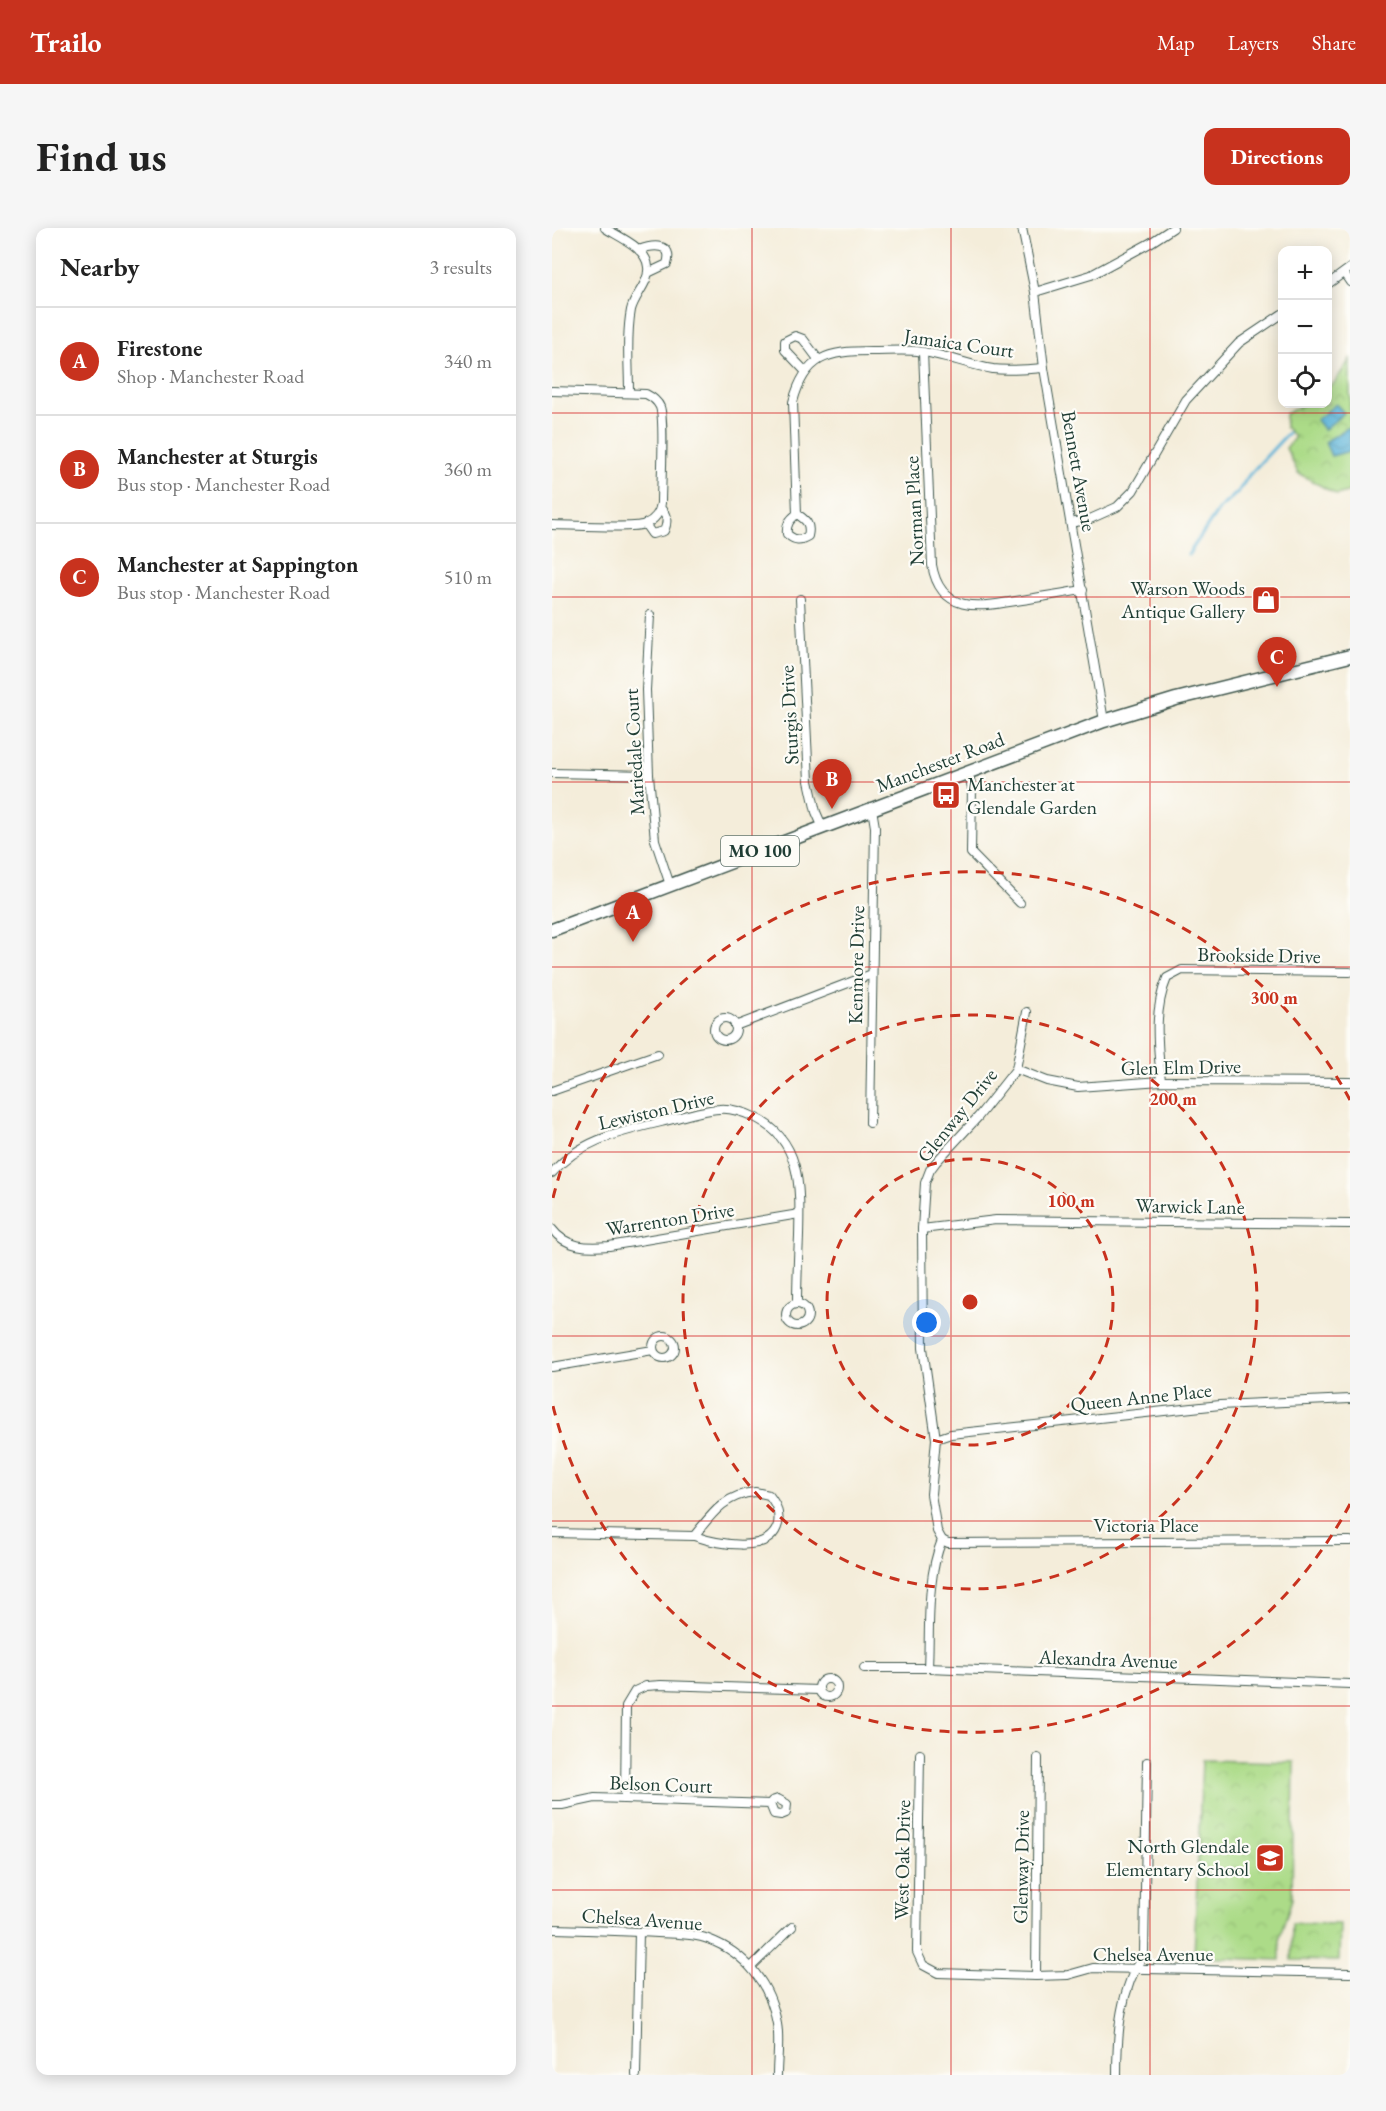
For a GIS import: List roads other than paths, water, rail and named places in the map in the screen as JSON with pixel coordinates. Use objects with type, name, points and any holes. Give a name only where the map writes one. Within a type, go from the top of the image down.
[{"type":"main road","name":"Manchester Road","points":[[552,930],[1104,721],[1176,699],[1350,656]]},
{"type":"street","points":[[605,228],[639,250],[649,266],[648,273],[631,306],[629,393]]},
{"type":"street","name":"Bennett Avenue","points":[[1022,228],[1035,292],[1044,368],[1104,721]]},
{"type":"street","points":[[1035,292],[1090,275],[1173,228]]},
{"type":"street","points":[[639,250],[661,246],[665,249],[669,259],[668,264],[648,273]]},
{"type":"street","points":[[1332,281],[1347,271],[1350,282]]},
{"type":"street","points":[[1071,523],[1090,519],[1117,507],[1133,491],[1186,400],[1239,343],[1278,317]]},
{"type":"street","points":[[805,371],[785,350],[784,345],[788,338],[795,336],[803,339],[818,359]]},
{"type":"street","name":"Jamaica Court","points":[[797,514],[793,402],[797,385],[805,371],[818,359],[850,351],[923,352],[994,369],[1044,368]]},
{"type":"street","name":"Norman Place","points":[[923,352],[932,565],[939,587],[960,603],[979,607],[1083,590]]},
{"type":"street","points":[[552,391],[646,394],[659,406],[661,422],[660,508],[656,517],[645,524],[552,525]]},
{"type":"street","points":[[645,524],[652,534],[664,531],[667,518],[660,508]]},
{"type":"street","name":"Sturgis Drive","points":[[800,599],[809,781],[816,812],[823,828]]},
{"type":"street","name":"Mariedale Court","points":[[650,615],[646,690],[649,775],[655,840],[670,885]]},
{"type":"street","points":[[968,772],[972,788],[971,853],[1020,903]]},
{"type":"street","points":[[552,773],[649,775]]},
{"type":"street","name":"Kenmore Drive","points":[[870,1123],[875,827],[872,809]]},
{"type":"street","name":"Brookside Drive","points":[[1161,1081],[1158,1014],[1160,994],[1167,978],[1182,970],[1350,972]]},
{"type":"street","points":[[735,1026],[872,974]]},
{"type":"street","name":"Glenway Drive","points":[[942,1540],[937,1531],[931,1494],[936,1439],[923,1348],[922,1229],[925,1183],[930,1170],[978,1117],[1016,1069],[1027,1012]]},
{"type":"street","points":[[552,1091],[658,1054]]},
{"type":"street","name":"Glen Elm Drive","points":[[1016,1069],[1047,1081],[1078,1087],[1161,1081],[1350,1082]]},
{"type":"street","name":"Lewiston Drive","points":[[552,1173],[563,1161],[582,1147],[605,1137],[719,1109],[743,1112],[760,1120],[777,1132],[790,1153],[798,1173],[800,1195],[797,1304]]},
{"type":"street","name":"Warrenton Drive","points":[[552,1229],[569,1243],[587,1248],[799,1214]]},
{"type":"street","name":"Warwick Lane","points":[[922,1229],[996,1220],[1350,1224]]},
{"type":"street","points":[[552,1367],[653,1350]]},
{"type":"street","name":"Queen Anne Place","points":[[936,1439],[951,1434],[1220,1406],[1350,1399]]},
{"type":"street","points":[[552,1533],[694,1536],[714,1543],[754,1545],[768,1538],[776,1530],[779,1517],[776,1504],[769,1495],[755,1492],[740,1493],[728,1499],[713,1513],[694,1536]]},
{"type":"street","points":[[928,1668],[932,1582],[937,1553],[942,1540]]},
{"type":"street","name":"Victoria Place","points":[[942,1540],[948,1543],[1350,1541]]},
{"type":"street","name":"Alexandra Avenue","points":[[864,1668],[928,1668],[1350,1684]]},
{"type":"street","points":[[625,1799],[626,1706],[635,1690],[661,1684],[819,1690]]},
{"type":"street","name":"West Oak Drive","points":[[920,1754],[917,1952],[923,1965]]},
{"type":"street","name":"Glenway Drive","points":[[1036,1976],[1038,1758]]},
{"type":"street","points":[[1117,2075],[1119,2030],[1129,1982],[1144,1954],[1147,1762]]},
{"type":"street","name":"Belson Court","points":[[552,1805],[595,1798],[770,1804]]},
{"type":"street","points":[[751,1967],[792,1927]]},
{"type":"street","name":"Chelsea Avenue","points":[[552,1929],[681,1934],[707,1938],[733,1952],[751,1967],[762,1981],[771,2002],[777,2026],[777,2075]]},
{"type":"street","points":[[636,2075],[639,1932]]},
{"type":"street","name":"Chelsea Avenue","points":[[923,1965],[938,1973],[1036,1976],[1068,1975],[1093,1968],[1135,1967],[1350,1973]]},
{"type":"water","points":[[1336,404],[1344,413],[1324,430],[1316,420]]},
{"type":"water","points":[[1350,426],[1350,451],[1331,456],[1325,442]]},
{"type":"waterway","points":[[1188,555],[1219,509],[1238,492],[1249,475],[1288,433]]},
{"type":"place","name":"Warson Woods Antique Gallery","points":[[1266,600]]},
{"type":"place","name":"Manchester at Sappington","points":[[1277,687]]},
{"type":"place","name":"Manchester at Glendale Garden","points":[[946,795]]},
{"type":"place","name":"Manchester at Sturgis","points":[[832,809]]},
{"type":"place","name":"Firestone","points":[[633,942]]},
{"type":"place","name":"North Glendale Elementary School","points":[[1270,1858]]}]
